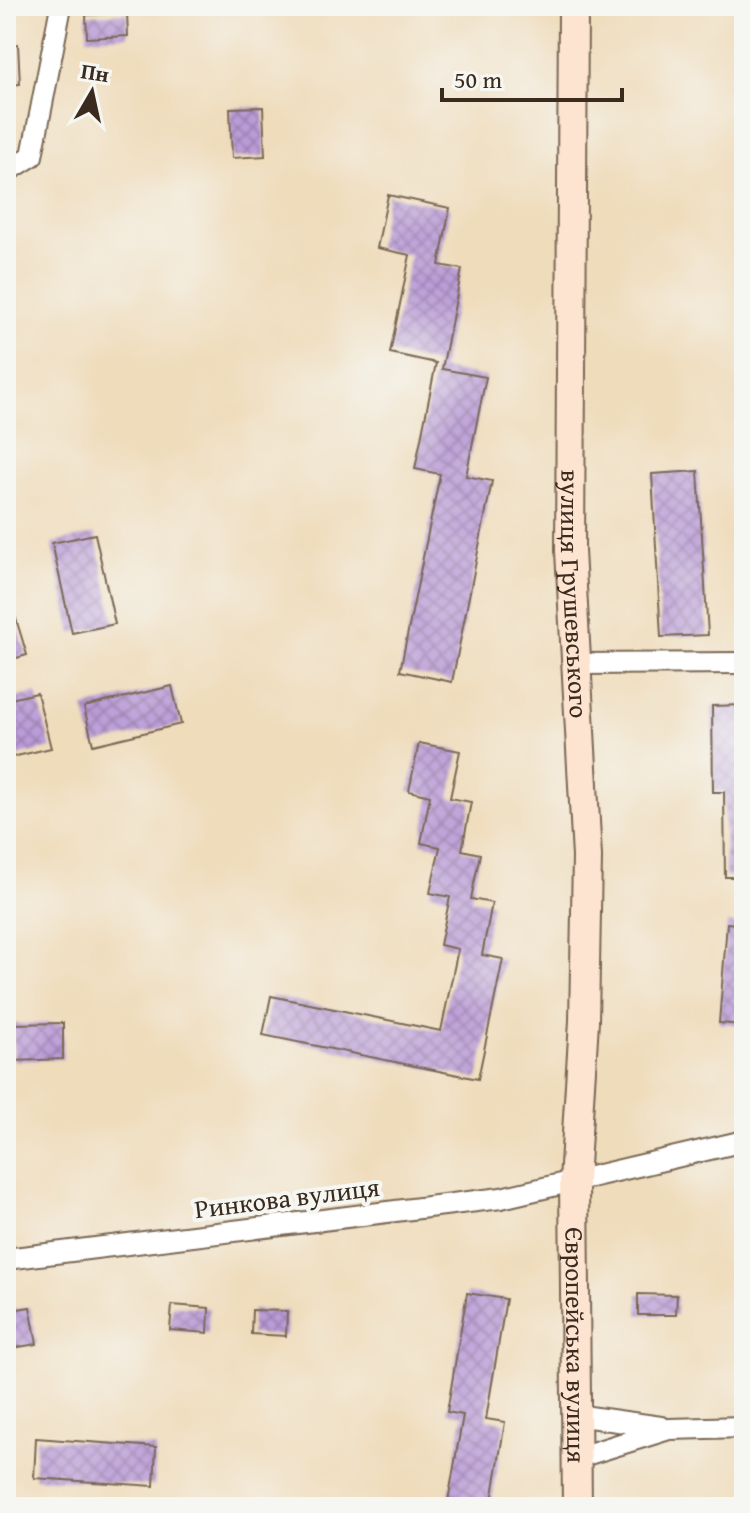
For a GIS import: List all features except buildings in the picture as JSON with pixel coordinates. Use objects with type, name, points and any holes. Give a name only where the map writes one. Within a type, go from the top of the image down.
[{"type":"main road","name":"вулиця Грушевського","points":[[573,6],[570,551],[587,857],[584,1021],[574,1181]]},
{"type":"main road","name":"Європейська вулиця","points":[[574,1181],[577,1507]]},
{"type":"street","points":[[6,172],[32,156],[61,6]]},
{"type":"street","points":[[576,664],[744,663]]},
{"type":"street","name":"Ринкова вулиця","points":[[6,1259],[501,1198],[744,1141]]},
{"type":"street","points":[[575,1415],[669,1429],[744,1427]]},
{"type":"street","points":[[576,1458],[669,1429]]}]
